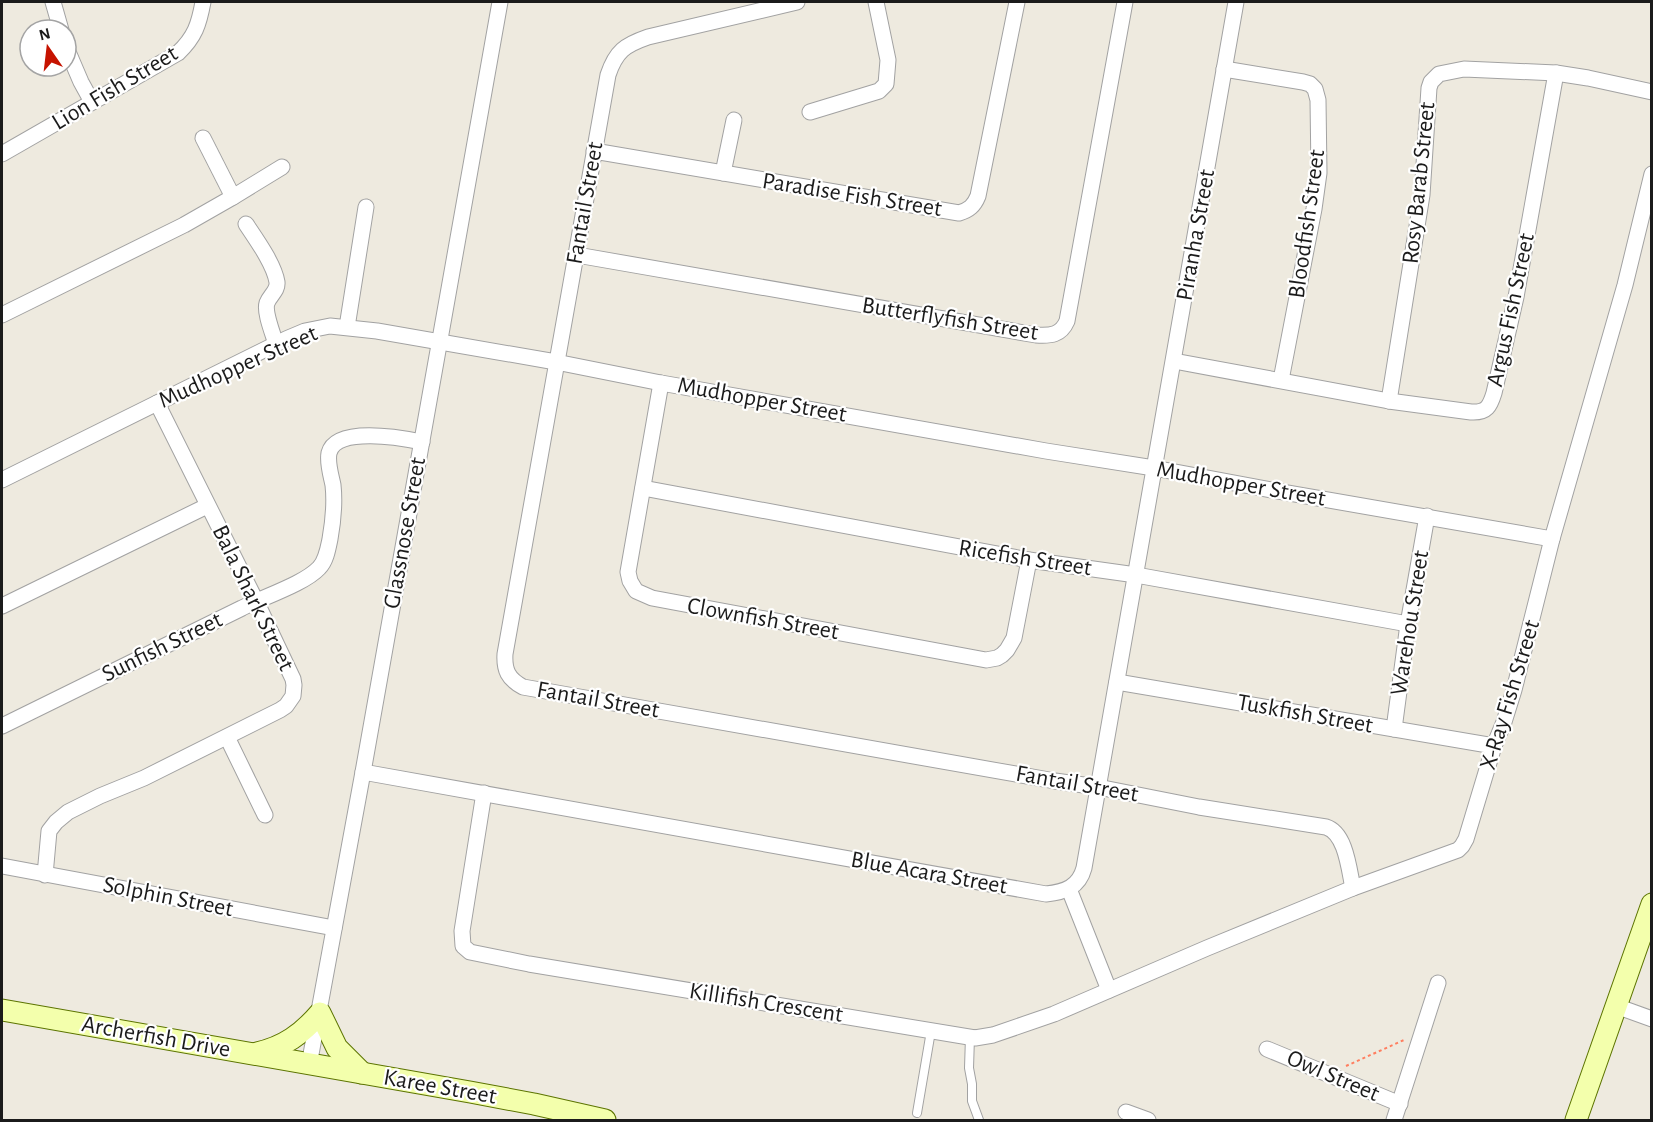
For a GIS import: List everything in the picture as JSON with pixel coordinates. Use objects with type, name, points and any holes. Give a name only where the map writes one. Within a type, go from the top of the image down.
[{"type":"street","points":[[53,2],[58,18]]},
{"type":"street","name":"Lion Fish Street","points":[[2,154],[178,54],[189,43],[195,32],[203,2]]},
{"type":"street","name":"Glassnose Street","points":[[309,1065],[500,2]]},
{"type":"street","name":"Fantail Street","points":[[796,2],[660,33],[638,40],[615,56],[608,75],[594,151],[505,654],[508,676],[523,687],[1098,787],[1199,807],[1331,828],[1345,851],[1353,888]]},
{"type":"street","points":[[810,112],[879,91],[886,84],[888,60],[876,2]]},
{"type":"street","name":"Paradise Fish Street","points":[[594,151],[959,213],[966,211],[975,203],[978,196],[1017,2]]},
{"type":"street","name":"Butterflyfish Street","points":[[577,255],[1036,335],[1057,334],[1064,328],[1071,304],[1125,2]]},
{"type":"street","name":"Piranha Street","points":[[1154,468],[1236,2]]},
{"type":"street","name":"Bloodfish Street","points":[[1224,69],[1302,82],[1315,88],[1318,100],[1320,129],[1318,186],[1281,380]]},
{"type":"street","name":"Rosy Barab Street","points":[[1389,401],[1422,195],[1431,82],[1439,74],[1464,69],[1556,73],[1652,92]]},
{"type":"street","points":[[78,72],[92,102]]},
{"type":"street","name":"Argus Fish Street","points":[[1174,361],[1389,401],[1479,412],[1485,410],[1490,405],[1516,297],[1556,73]]},
{"type":"street","points":[[723,173],[734,120]]},
{"type":"street","points":[[203,138],[233,197]]},
{"type":"street","points":[[2,315],[184,225],[282,167]]},
{"type":"street","name":"X-Ray Fish Street","points":[[1109,990],[1353,888],[1461,848],[1466,839],[1514,690],[1544,579],[1552,539],[1625,285],[1652,174]]},
{"type":"street","points":[[347,327],[366,207]]},
{"type":"street","points":[[246,224],[271,267],[277,283],[275,291],[267,302],[276,344]]},
{"type":"street","name":"Mudhopper Street","points":[[2,480],[276,344],[305,331],[337,326],[556,362],[661,383],[1552,539]]},
{"type":"street","name":"Clownfish Street","points":[[661,383],[628,572],[632,585],[639,593],[705,609],[980,659],[992,659],[1007,650],[1014,638],[1029,560]]},
{"type":"street","name":"Bala Shark Street","points":[[45,875],[49,831],[61,817],[280,710],[291,701],[293,696],[293,679],[157,403]]},
{"type":"street","name":"Sunfish Street","points":[[2,726],[310,576],[320,568],[324,561],[332,527],[333,486],[328,460],[331,448],[346,438],[367,436],[393,437],[422,442]]},
{"type":"street","points":[[1109,990],[1069,889],[1077,883],[1083,873],[1154,468]]},
{"type":"street","name":"Ricefish Street","points":[[643,488],[1029,560],[1136,575],[1408,624]]},
{"type":"street","points":[[2,606],[207,506]]},
{"type":"street","name":"Warehou Street","points":[[1394,729],[1408,624],[1427,516]]},
{"type":"street","name":"Tuskfish Street","points":[[1117,682],[1494,747]]},
{"type":"street","points":[[226,737],[265,815]]},
{"type":"street","name":"Blue Acara Street","points":[[363,771],[1046,894],[1069,889]]},
{"type":"street","name":"Killifish Crescent","points":[[484,793],[462,931],[464,946],[470,952],[529,964],[975,1038],[993,1035],[1054,1014],[1109,990]]},
{"type":"street","name":"Solphin Street","points":[[2,866],[334,928]]},
{"type":"street","points":[[1576,1120],[1652,904]]},
{"type":"street","points":[[1394,1120],[1438,983]]},
{"type":"street","points":[[1616,1006],[1652,1019]]},
{"type":"street","name":"Archerfish Drive","points":[[2,1010],[309,1065]]},
{"type":"street","points":[[253,1054],[291,1041],[320,1013],[337,1048],[362,1073]]},
{"type":"street","name":"Owl Street","points":[[1267,1049],[1400,1104]]},
{"type":"street","name":"Karee Street","points":[[309,1065],[524,1102],[604,1120]]},
{"type":"street","points":[[1126,1112],[1148,1120]]},
{"type":"lane","points":[[917,1113],[931,1031]]},
{"type":"lane","points":[[970,1037],[969,1068],[972,1101],[979,1120]]},
{"type":"path","points":[[1327,1075],[1424,1031]]}]
